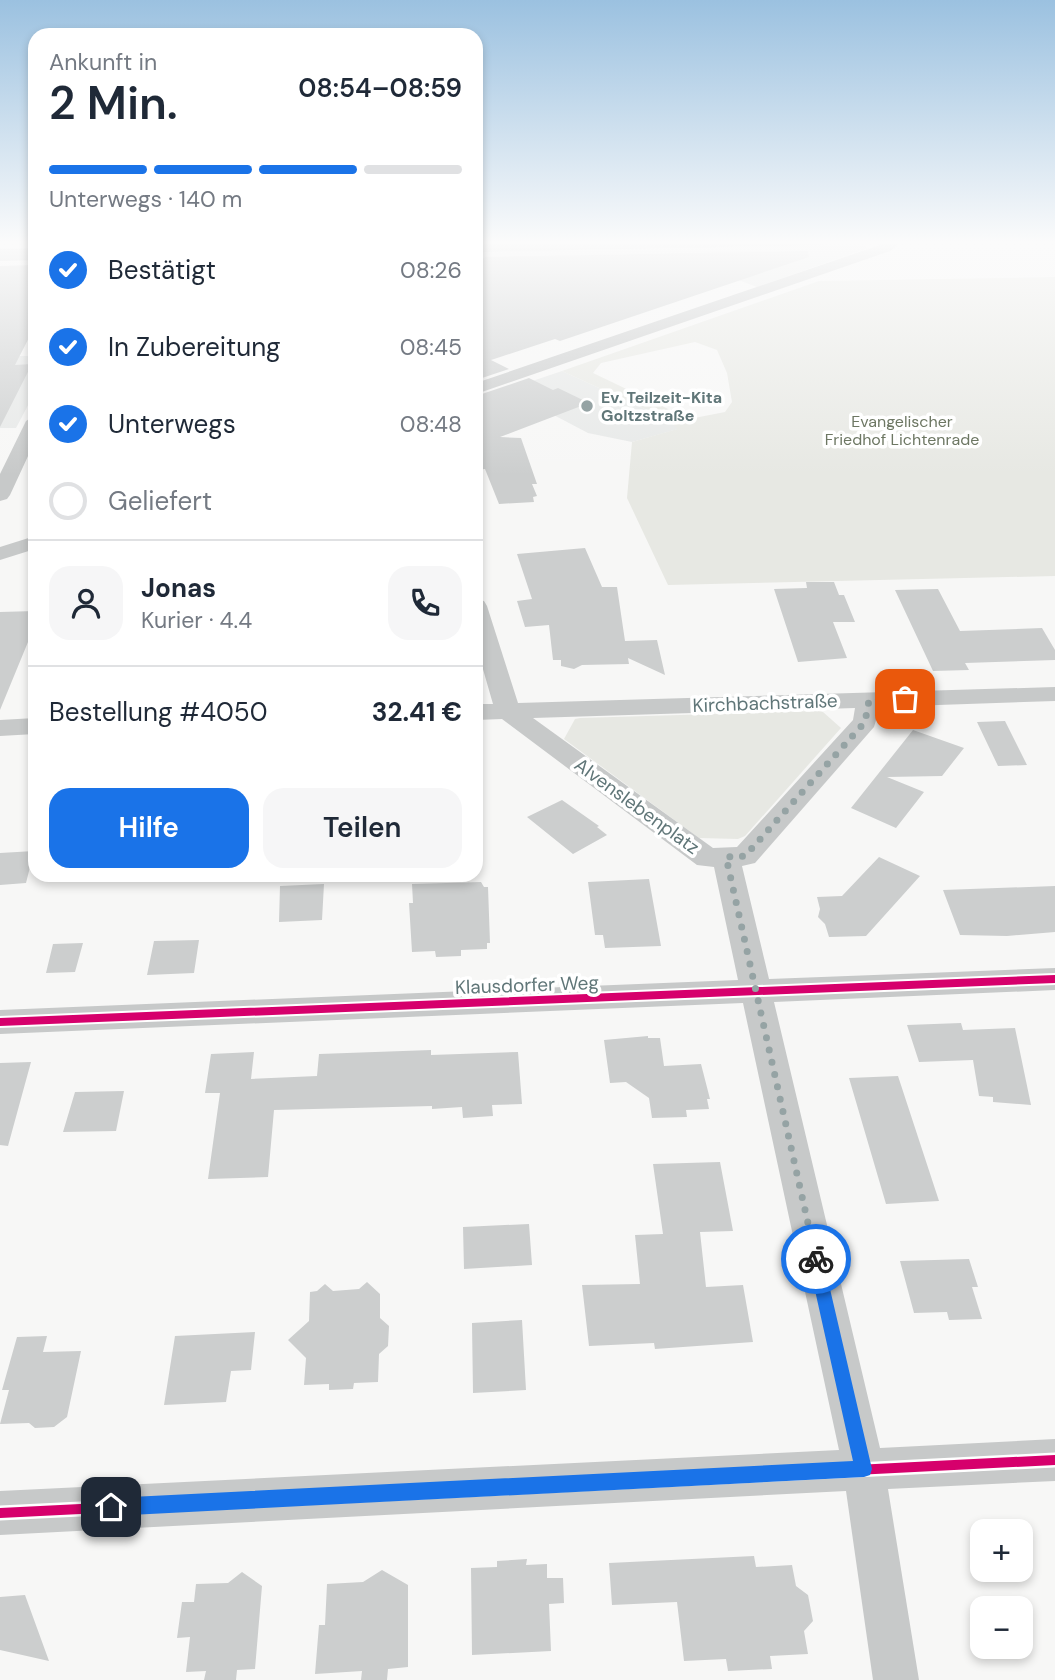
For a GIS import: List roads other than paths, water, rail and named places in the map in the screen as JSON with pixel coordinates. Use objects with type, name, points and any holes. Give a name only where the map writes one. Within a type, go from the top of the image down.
[{"type":"street","points":[[483,387],[677,318]]},
{"type":"street","points":[[0,495],[28,436]]},
{"type":"street","points":[[0,554],[28,544]]},
{"type":"street","points":[[483,629],[508,711]]},
{"type":"street","name":"Kirchbachstraße","points":[[483,712],[1055,694]]},
{"type":"street","name":"Alvenslebenplatz","points":[[508,711],[707,858],[745,856],[865,722],[869,700]]},
{"type":"street","points":[[0,727],[28,726]]},
{"type":"street","points":[[726,857],[864,1469],[896,1680]]},
{"type":"street","name":"Klausdorfer Weg","points":[[0,1022],[1055,979]]},
{"type":"street","points":[[0,1513],[1055,1460]]},
{"type":"place","name":"Ev. Teilzeit-Kita Goltzstraße","points":[[587,406]]},
{"type":"park label","name":"Evangelischer Friedhof Lichtenrade","points":[[902,430]]}]
